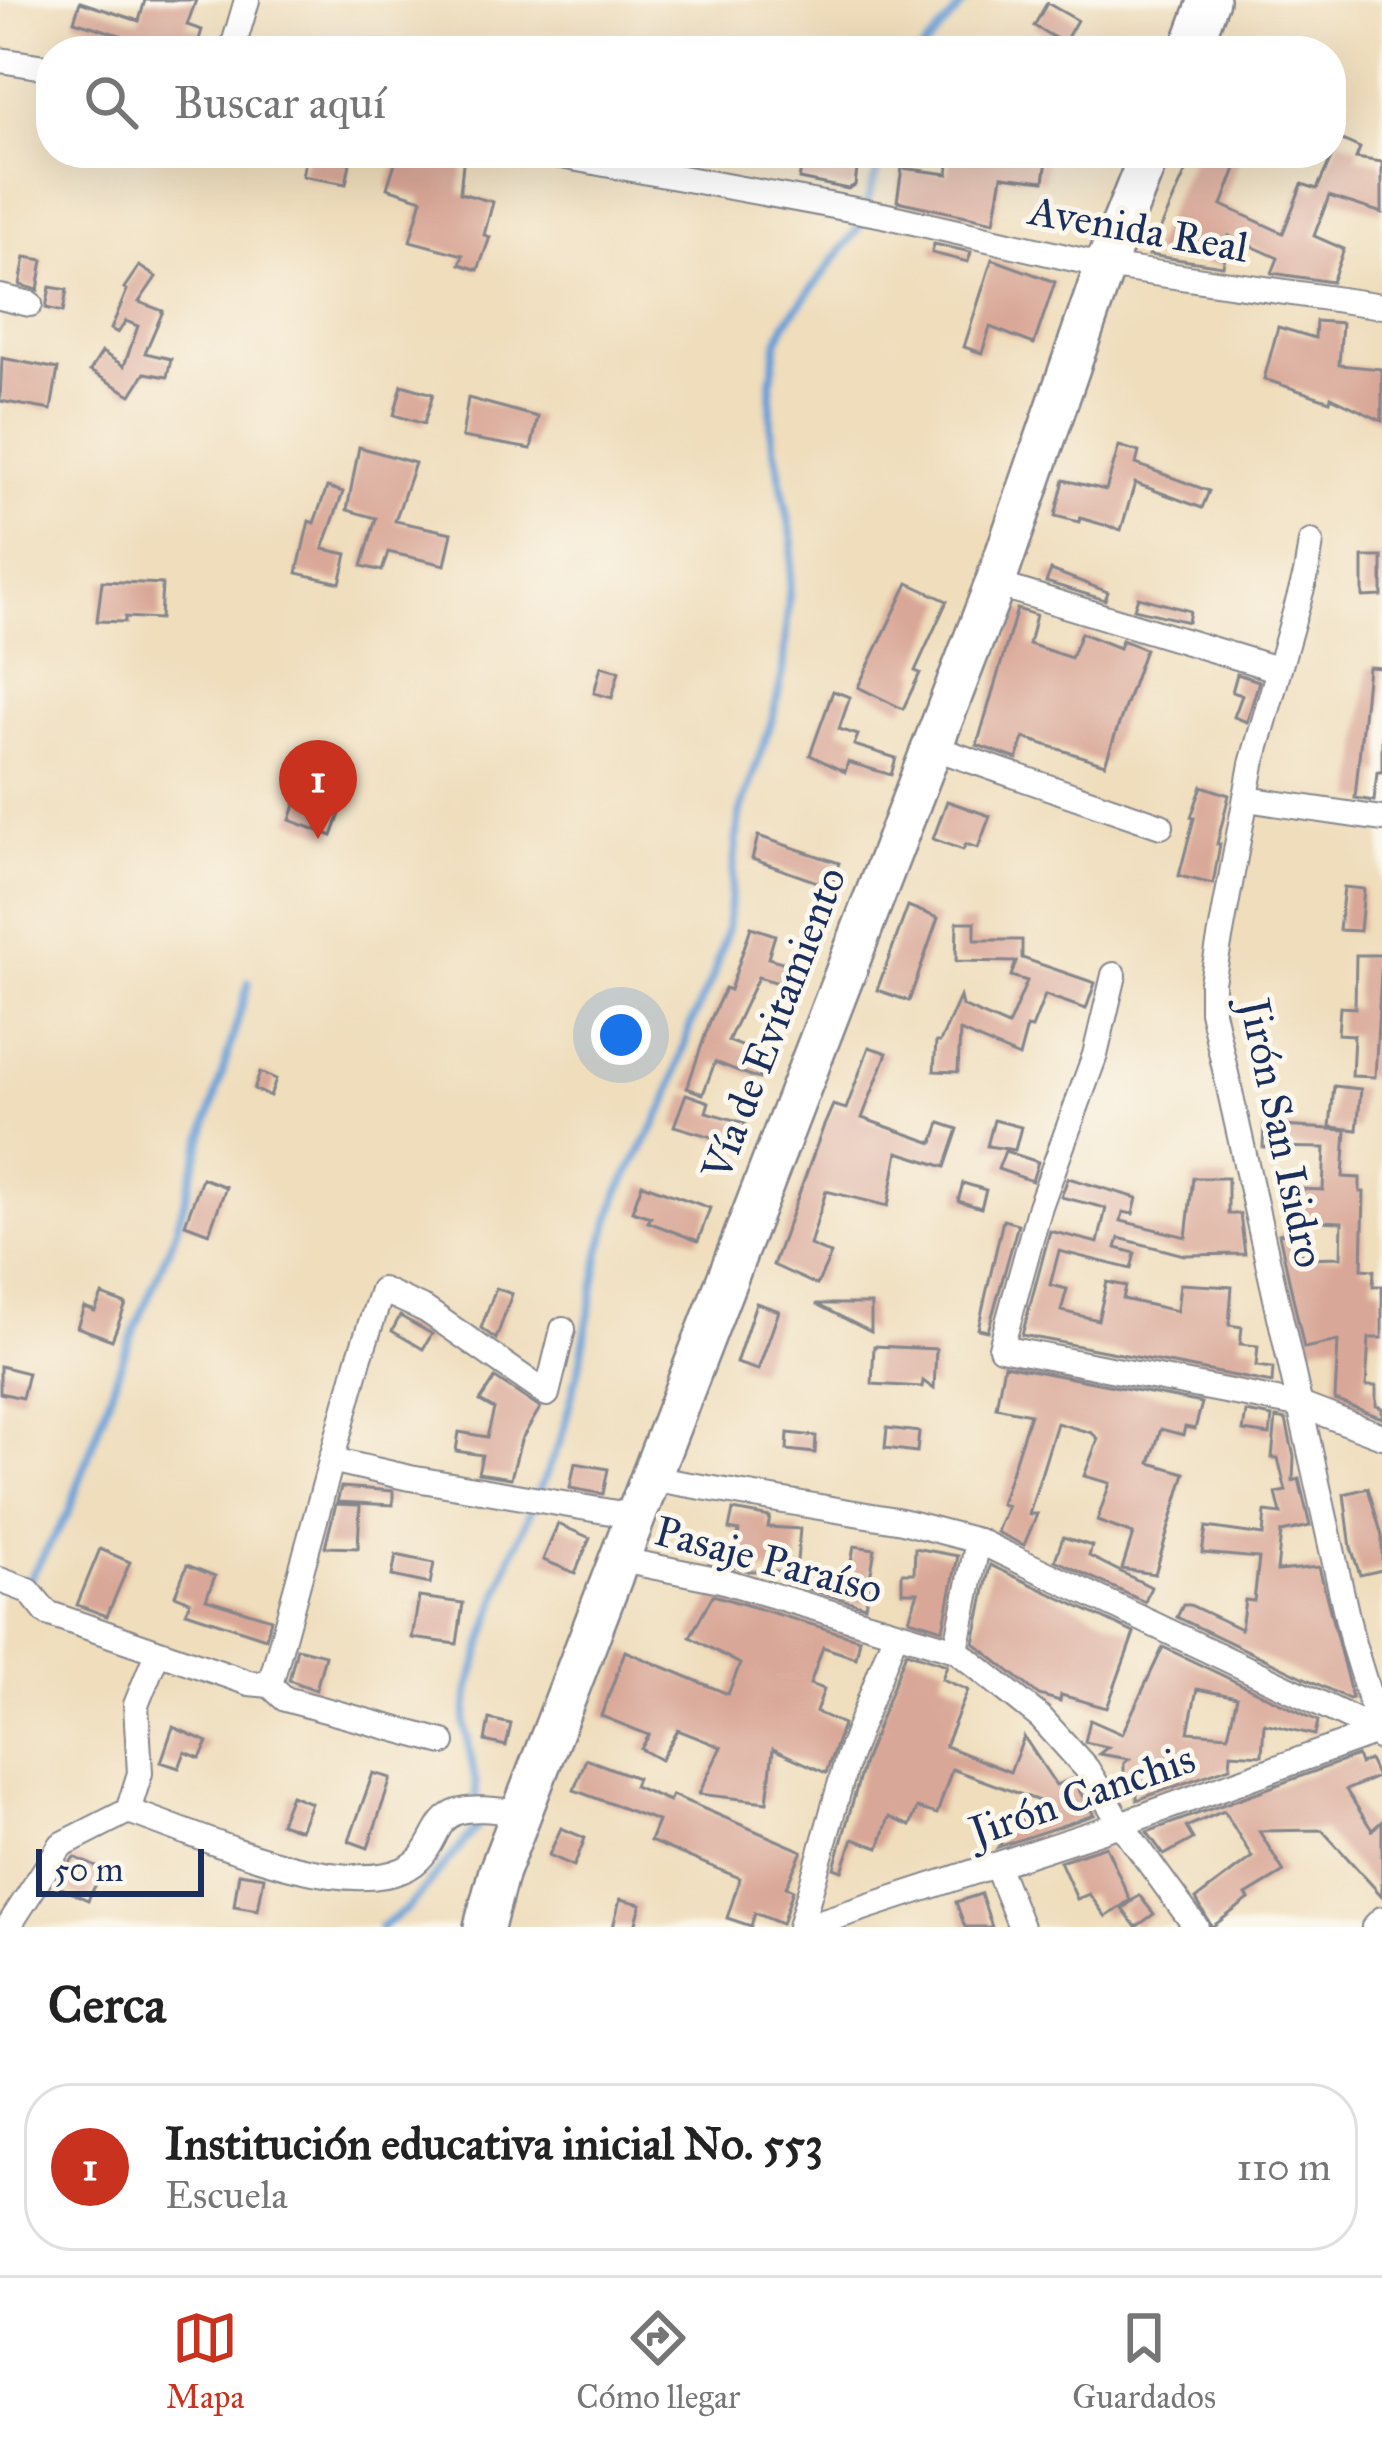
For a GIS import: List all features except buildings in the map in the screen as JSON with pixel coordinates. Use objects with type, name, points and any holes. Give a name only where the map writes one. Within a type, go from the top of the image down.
[{"type":"highway","points":[[1196,36],[1209,0]]},
{"type":"highway","name":"Vía de Evitamiento","points":[[484,1927],[499,1871],[492,1811],[622,1560],[634,1516],[995,584],[1105,266],[1144,168]]},
{"type":"street","points":[[236,36],[247,0]]},
{"type":"street","points":[[0,59],[36,65]]},
{"type":"street","name":"Avenida Real","points":[[627,168],[883,215],[1105,266],[1382,306]]},
{"type":"street","points":[[0,297],[30,304]]},
{"type":"street","name":"Jirón San Isidro","points":[[1311,542],[1246,799],[1212,982],[1212,1011],[1353,1644],[1381,1734]]},
{"type":"street","points":[[995,584],[1277,669]]},
{"type":"street","points":[[932,747],[1161,826]]},
{"type":"street","points":[[1246,799],[1382,819]]},
{"type":"street","points":[[1114,975],[1095,1055],[1040,1206],[1000,1348],[1303,1406],[1382,1436]]},
{"type":"street","points":[[270,1684],[382,1290],[426,1310],[547,1394],[563,1329]]},
{"type":"street","points":[[331,1460],[634,1516]]},
{"type":"street","points":[[649,1478],[902,1521],[978,1541],[1381,1734]]},
{"type":"street","points":[[978,1541],[956,1650],[1041,1718],[1088,1769],[1120,1824],[1196,1927]]},
{"type":"street","name":"Pasaje Paraíso","points":[[622,1560],[721,1580],[956,1650]]},
{"type":"street","points":[[16,1586],[47,1613],[249,1683],[270,1684],[285,1699],[443,1742]]},
{"type":"street","points":[[803,1927],[848,1757],[896,1634]]},
{"type":"street","points":[[8,1927],[61,1845],[128,1810],[140,1773],[136,1705],[157,1653]]},
{"type":"street","name":"Jirón Canchis","points":[[803,1927],[1381,1734]]},
{"type":"street","points":[[128,1810],[315,1874],[364,1877],[398,1872],[424,1859],[442,1822],[454,1812],[492,1811]]},
{"type":"street","points":[[996,1865],[1022,1927]]},
{"type":"street","points":[[1374,1927],[1382,1919]]},
{"type":"waterway","points":[[935,36],[967,0]]},
{"type":"waterway","points":[[380,1927],[407,1909],[477,1827],[476,1785],[465,1724],[469,1688],[508,1564],[561,1439],[601,1248],[619,1191],[667,1103],[689,1028],[713,976],[727,930],[739,817],[783,672],[793,542],[771,430],[777,343],[786,322],[859,227],[878,168]]},
{"type":"waterway","points":[[25,1586],[68,1514],[124,1355],[175,1233],[249,982]]},
{"type":"place","name":"Institución educativa inicial No. 553","points":[[318,839]]}]
